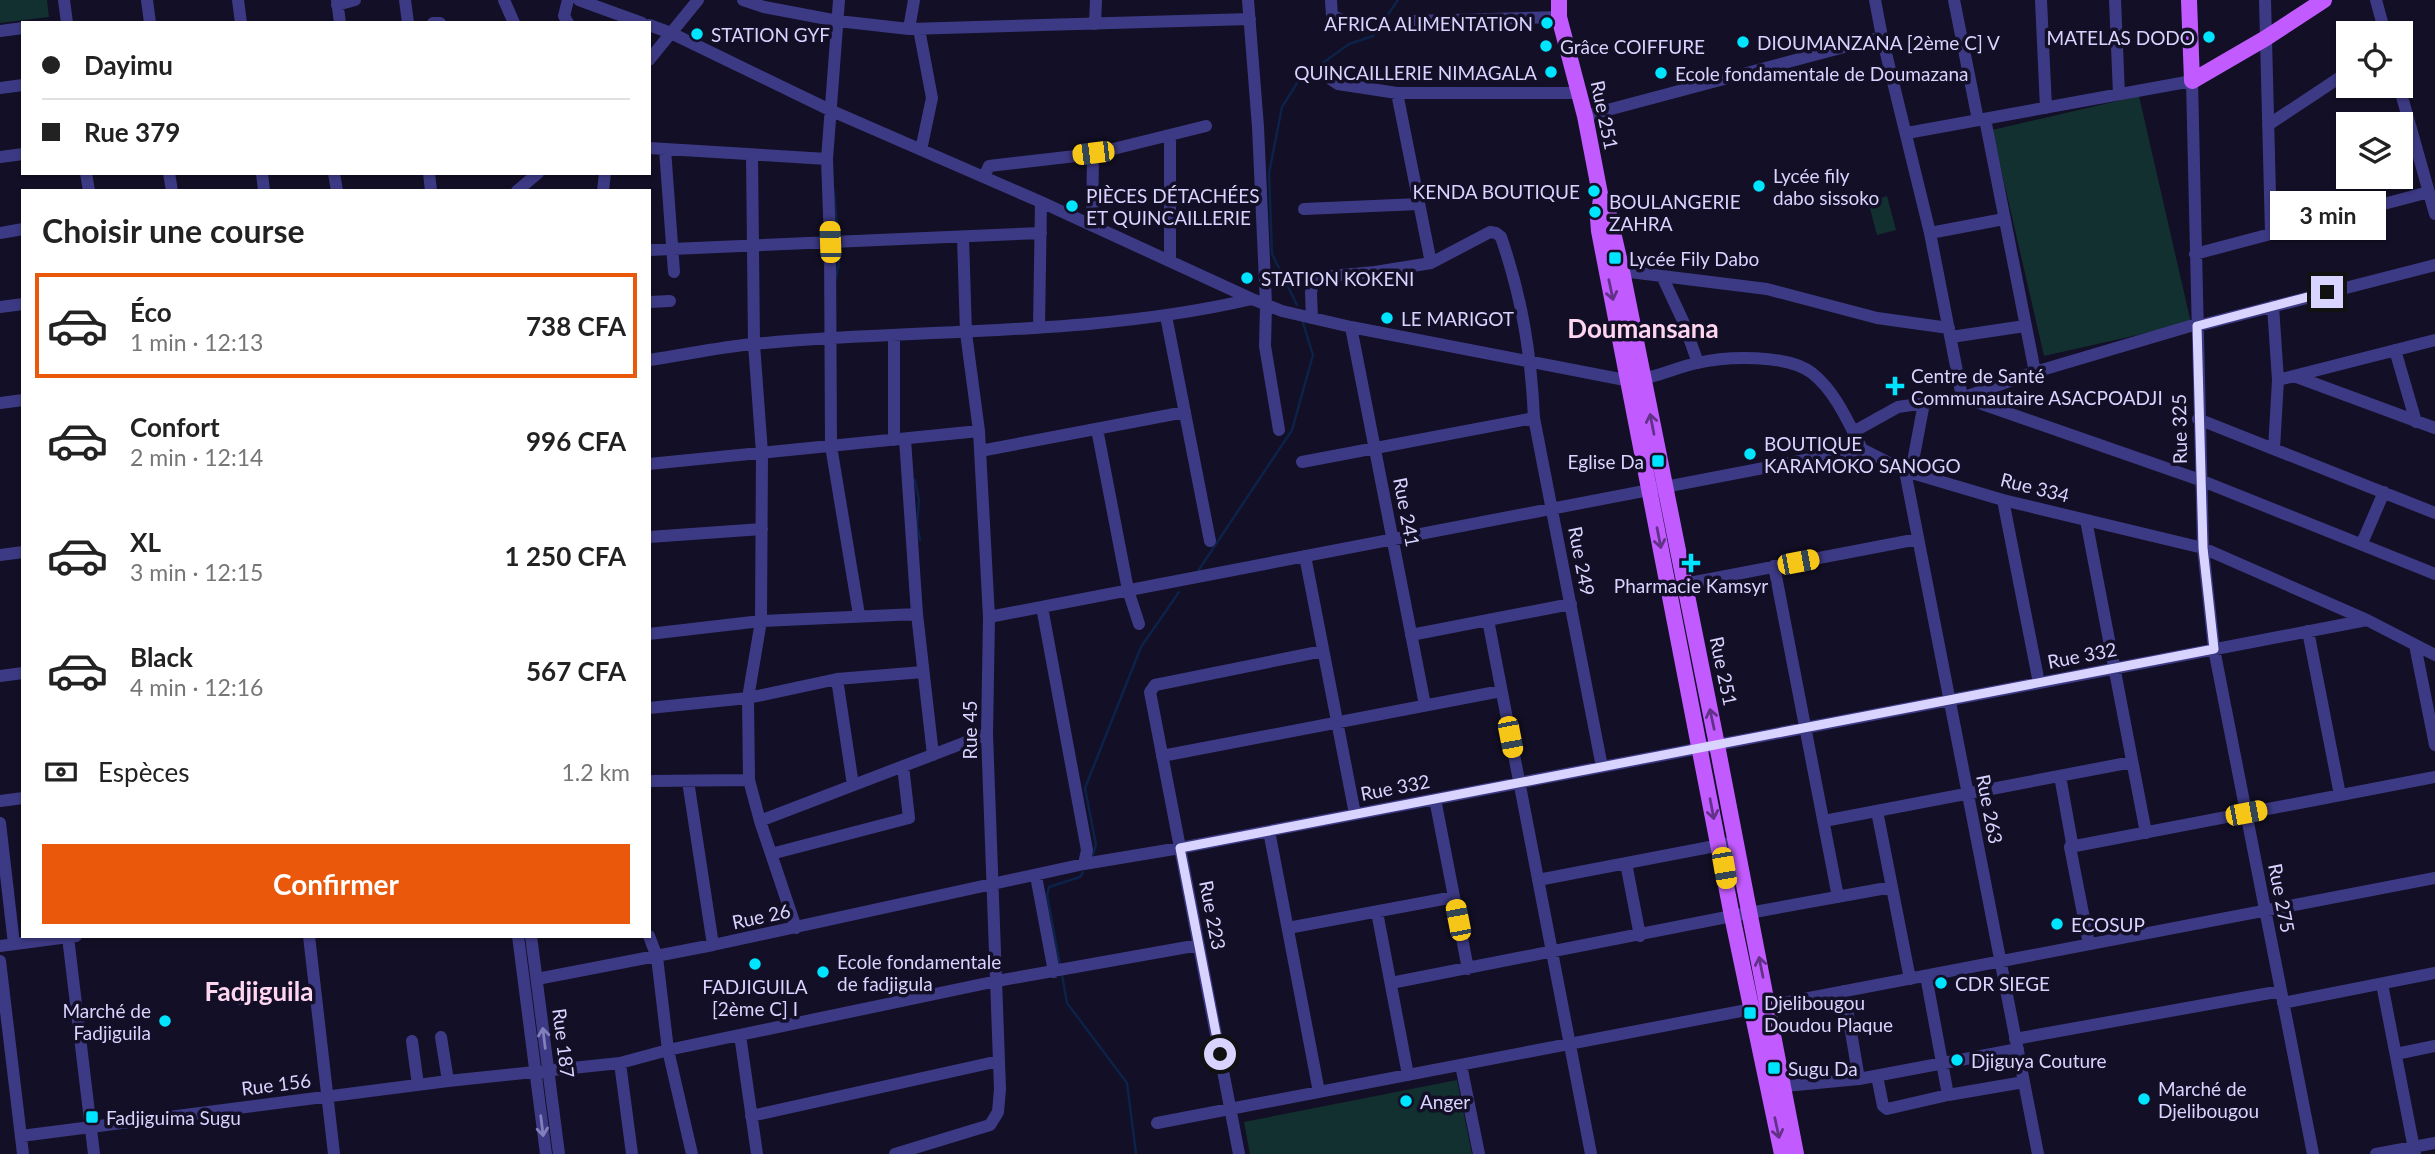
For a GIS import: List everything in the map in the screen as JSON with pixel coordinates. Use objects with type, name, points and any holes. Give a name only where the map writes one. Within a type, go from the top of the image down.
[{"type":"main road","name":"Rue 251","points":[[1559,0],[1559,17],[1580,93],[1601,199],[1609,215],[1622,271],[1636,380]]},
{"type":"main road","points":[[2189,0],[2192,81],[2324,0]]},
{"type":"main road","name":"Rue 251","points":[[1601,199],[1599,231],[1636,380],[1676,585],[1701,748],[1732,916],[1760,1006]]},
{"type":"main road","name":"Rue 251","points":[[1676,585],[1717,745],[1750,913],[1760,1006],[1776,1087],[1796,1154]]},
{"type":"main road","name":"Rue 251","points":[[1776,1087],[1782,1154]]},
{"type":"street","points":[[64,0],[66,21]]},
{"type":"street","points":[[147,0],[150,21]]},
{"type":"street","points":[[238,0],[242,21]]},
{"type":"street","points":[[340,21],[337,2],[355,0]]},
{"type":"street","points":[[405,0],[408,21]]},
{"type":"street","points":[[504,0],[513,21]]},
{"type":"street","points":[[567,21],[564,16],[568,0]]},
{"type":"street","points":[[579,0],[637,21]]},
{"type":"street","points":[[651,58],[698,0]]},
{"type":"street","points":[[743,0],[764,7],[838,21],[914,29],[1250,19]]},
{"type":"street","points":[[839,0],[827,159],[831,446],[859,615]]},
{"type":"street","points":[[914,0],[914,29],[932,98],[921,149]]},
{"type":"street","points":[[1095,24],[1096,0]]},
{"type":"street","points":[[1248,0],[1258,127],[1266,304],[1265,346],[1279,430]]},
{"type":"street","points":[[1331,0],[1332,16],[1357,25]]},
{"type":"street","points":[[1875,0],[1930,233],[1962,397]]},
{"type":"street","points":[[1954,0],[2004,219],[2035,372]]},
{"type":"street","points":[[2041,0],[2046,108]]},
{"type":"street","points":[[2115,0],[2119,94]]},
{"type":"street","points":[[2265,0],[2271,233]]},
{"type":"street","points":[[2376,0],[2382,21]]},
{"type":"street","points":[[1412,21],[1559,17]]},
{"type":"street","points":[[651,26],[832,111],[921,149],[987,171],[1041,202],[1282,311],[1351,327],[1636,380],[1722,359],[1790,363],[1812,373],[1837,401],[1862,449],[989,617]]},
{"type":"street","points":[[0,32],[21,28]]},
{"type":"street","points":[[1585,116],[1882,37]]},
{"type":"street","points":[[1329,78],[1338,84],[1397,93],[1580,93]]},
{"type":"street","points":[[2268,125],[2336,80]]},
{"type":"street","points":[[1907,133],[2192,81]]},
{"type":"street","name":"Rue 325","points":[[2192,81],[2200,480],[2203,548],[2214,649]]},
{"type":"street","points":[[0,88],[21,85]]},
{"type":"street","points":[[1312,318],[1313,281],[1320,277],[1375,272],[1431,262],[1397,93]]},
{"type":"street","points":[[2402,98],[2435,214]]},
{"type":"street","points":[[987,171],[1093,153],[1206,126]]},
{"type":"street","points":[[1170,136],[1170,260]]},
{"type":"street","points":[[651,148],[827,159]]},
{"type":"street","points":[[665,149],[674,272]]},
{"type":"street","points":[[1092,225],[1093,153]]},
{"type":"street","points":[[0,157],[21,154]]},
{"type":"street","points":[[752,155],[754,344],[762,453],[762,529],[761,621],[748,698],[749,780],[796,928]]},
{"type":"street","points":[[519,189],[536,175]]},
{"type":"street","points":[[2195,254],[2429,192]]},
{"type":"street","points":[[1039,327],[1041,202]]},
{"type":"street","points":[[1304,209],[1419,204]]},
{"type":"street","points":[[1930,233],[2004,219]]},
{"type":"street","points":[[0,233],[21,229]]},
{"type":"street","name":"Rue 249","points":[[1431,262],[1490,232],[1501,237],[1516,283],[1531,362],[1534,418],[1602,767]]},
{"type":"street","points":[[651,250],[1041,233]]},
{"type":"street","name":"Rue 45","points":[[895,1154],[990,1125],[999,1112],[997,981],[987,734],[989,617],[979,432],[966,333],[963,237]]},
{"type":"street","points":[[1853,432],[1898,407],[1962,397],[2035,372],[2197,325],[2435,265]]},
{"type":"street","points":[[1622,271],[1767,289],[1877,318],[1950,332],[2025,326]]},
{"type":"street","points":[[1662,276],[1684,321],[1698,363]]},
{"type":"street","points":[[651,360],[754,344],[966,333],[1166,316],[1252,299]]},
{"type":"street","points":[[651,302],[670,301]]},
{"type":"street","points":[[0,307],[21,304]]},
{"type":"street","points":[[2273,306],[2278,380],[2274,449]]},
{"type":"street","points":[[1166,316],[1210,541]]},
{"type":"street","name":"Rue 241","points":[[1351,327],[1424,705]]},
{"type":"street","points":[[894,336],[900,439],[933,755]]},
{"type":"street","points":[[2278,380],[2435,340]]},
{"type":"street","points":[[2395,350],[2416,422]]},
{"type":"street","points":[[2294,376],[2435,428]]},
{"type":"street","points":[[1962,397],[2200,480],[2435,574]]},
{"type":"street","points":[[0,403],[21,400]]},
{"type":"street","points":[[1908,471],[1924,403]]},
{"type":"street","points":[[980,452],[1185,412]]},
{"type":"street","points":[[1302,462],[1534,418]]},
{"type":"street","points":[[2199,419],[2435,513]]},
{"type":"street","points":[[1097,429],[1128,590],[1139,624]]},
{"type":"street","points":[[651,464],[979,432]]},
{"type":"street","name":"Rue 334","points":[[1862,449],[1908,471],[2003,500],[2203,548],[2367,620],[2435,655]]},
{"type":"street","name":"Rue 263","points":[[1908,471],[1918,539],[2038,1154]]},
{"type":"street","points":[[2362,543],[2384,492]]},
{"type":"street","points":[[2003,500],[2039,683]]},
{"type":"street","points":[[2086,520],[2146,833]]},
{"type":"street","points":[[651,537],[762,529]]},
{"type":"street","points":[[1676,585],[1918,539]]},
{"type":"street","points":[[0,555],[21,552]]},
{"type":"street","points":[[1305,556],[1355,814]]},
{"type":"street","points":[[1774,566],[1838,897]]},
{"type":"street","points":[[1411,635],[1571,604]]},
{"type":"street","points":[[1042,607],[1087,850],[1084,864]]},
{"type":"street","points":[[651,634],[761,621],[917,614]]},
{"type":"street","points":[[1488,620],[1591,1154]]},
{"type":"street","name":"Rue 332","points":[[991,884],[1084,864],[1180,848],[2367,620]]},
{"type":"street","points":[[2308,631],[2340,795]]},
{"type":"street","points":[[2415,645],[2435,745]]},
{"type":"street","name":"Rue 275","points":[[2214,649],[2312,1154]]},
{"type":"street","name":"Rue 223","points":[[1239,1154],[1150,691],[1155,685],[1323,651]]},
{"type":"street","points":[[0,676],[21,673]]},
{"type":"street","points":[[651,708],[748,698],[837,679],[923,673]]},
{"type":"street","points":[[837,679],[853,785]]},
{"type":"street","points":[[1162,756],[1501,691]]},
{"type":"street","points":[[760,821],[987,734]]},
{"type":"street","points":[[1824,821],[2132,762]]},
{"type":"street","points":[[771,854],[909,818],[902,766]]},
{"type":"street","points":[[2060,776],[2072,843],[2070,847],[2089,944]]},
{"type":"street","points":[[2070,847],[2435,777]]},
{"type":"street","points":[[651,781],[749,780]]},
{"type":"street","points":[[688,781],[713,946]]},
{"type":"street","points":[[0,801],[21,798]]},
{"type":"street","points":[[1435,799],[1468,968]]},
{"type":"street","points":[[1877,811],[1910,979]]},
{"type":"street","points":[[0,822],[14,944]]},
{"type":"street","points":[[1269,831],[1319,1092]]},
{"type":"street","points":[[1538,880],[1736,842]]},
{"type":"street","points":[[1626,863],[1640,936]]},
{"type":"street","points":[[1036,876],[1054,972]]},
{"type":"street","points":[[1157,1123],[2435,878]]},
{"type":"street","name":"Rue 26","points":[[537,979],[713,946],[991,884]]},
{"type":"street","points":[[1391,983],[1892,887]]},
{"type":"street","points":[[1288,929],[1454,897]]},
{"type":"street","points":[[1377,912],[1408,1075]]},
{"type":"street","points":[[0,946],[64,938]]},
{"type":"street","points":[[72,938],[94,1154]]},
{"type":"street","points":[[309,938],[334,1154]]},
{"type":"street","name":"Rue 187","points":[[518,938],[559,1154]]},
{"type":"street","name":"Rue 187","points":[[531,938],[537,979],[545,1154]]},
{"type":"street","points":[[650,938],[657,957],[668,1050],[692,1154]]},
{"type":"street","name":"Rue 156","points":[[21,1136],[448,1081],[620,1063],[668,1050],[997,981],[1199,945]]},
{"type":"street","points":[[0,961],[23,1154]]},
{"type":"street","points":[[1776,1087],[1877,1076],[2017,1044],[2435,973]]},
{"type":"street","points":[[1927,976],[1948,1094]]},
{"type":"street","points":[[2382,984],[2415,1150]]},
{"type":"street","points":[[241,999],[315,990]]},
{"type":"street","points":[[1844,991],[1859,1079]]},
{"type":"street","points":[[740,1035],[757,1154]]},
{"type":"street","points":[[441,1037],[448,1081]]},
{"type":"street","points":[[412,1041],[418,1085]]},
{"type":"street","points":[[2396,1054],[2435,1046]]},
{"type":"street","points":[[751,1116],[999,1061]]},
{"type":"street","points":[[620,1063],[632,1154]]},
{"type":"street","points":[[1461,1065],[1479,1154]]},
{"type":"street","points":[[1877,1076],[1883,1105],[1887,1109],[1948,1094],[2024,1082]]},
{"type":"street","points":[[0,1087],[15,1085]]},
{"type":"street","points":[[2376,1154],[2415,1150],[2435,1143]]},
{"type":"green space","points":[[0,0],[47,0],[49,17],[0,23]]},
{"type":"green space","points":[[2139,96],[2191,323],[2044,356],[1992,130]]},
{"type":"green space","points":[[1887,196],[1896,230],[1877,235],[1868,201]]},
{"type":"green space","name":"Anger","points":[[1457,1080],[1472,1154],[1250,1154],[1244,1122]]},
{"type":"waterway","points":[[1297,305],[1272,254],[1269,173],[1282,107],[1299,80],[1349,44],[1373,36],[1398,0]]},
{"type":"waterway","points":[[834,191],[838,236]]},
{"type":"waterway","points":[[836,278],[839,246]]},
{"type":"waterway","points":[[1198,571],[1292,430],[1313,355],[1302,320]]},
{"type":"waterway","points":[[915,480],[919,500],[917,525],[920,540]]},
{"type":"waterway","points":[[1092,858],[1096,845],[1085,788],[1141,647],[1179,592]]},
{"type":"waterway","points":[[1060,965],[1047,895],[1049,887],[1080,877],[1083,872]]},
{"type":"waterway","points":[[1062,975],[1067,1003],[1127,1083],[1136,1154]]},
{"type":"place","name":"AFRICA ALIMENTATION","points":[[1547,23]]},
{"type":"place","name":"STATION GYF","points":[[697,34]]},
{"type":"place","name":"MATELAS DODO","points":[[2209,37]]},
{"type":"place","name":"DIOUMANZANA [2ème C] V","points":[[1743,42]]},
{"type":"place","name":"Grâce COIFFURE","points":[[1546,46]]},
{"type":"place","name":"QUINCAILLERIE NIMAGALA","points":[[1551,72]]},
{"type":"place","name":"Ecole fondamentale de Doumazana","points":[[1661,73]]},
{"type":"place","name":"Lycée fily dabo sissoko","points":[[1759,186]]},
{"type":"place","name":"KENDA BOUTIQUE","points":[[1594,191]]},
{"type":"place","name":"PIÈCES DÉTACHÉES ET QUINCAILLERIE","points":[[1072,206]]},
{"type":"place","name":"BOULANGERIE ZAHRA","points":[[1595,212]]},
{"type":"place","name":"Lycée Fily Dabo","points":[[1615,258]]},
{"type":"place","name":"STATION KOKENI","points":[[1247,278]]},
{"type":"place","name":"LE MARIGOT","points":[[1387,318]]},
{"type":"place","name":"Centre de Santé Communautaire ASACPOADJI","points":[[1895,386]]},
{"type":"place","name":"BOUTIQUE KARAMOKO SANOGO","points":[[1750,454]]},
{"type":"place","name":"Eglise Da","points":[[1658,461]]},
{"type":"place","name":"Pharmacie Kamsyr","points":[[1691,563]]},
{"type":"place","name":"ECOSUP","points":[[2057,924]]},
{"type":"place","name":"FADJIGUILA [2ème C] I","points":[[755,964]]},
{"type":"place","name":"Ecole fondamentale de fadjigula","points":[[823,972]]},
{"type":"place","name":"CDR SIEGE","points":[[1941,983]]},
{"type":"place","name":"Djelibougou Doudou Plaque","points":[[1750,1013]]},
{"type":"place","name":"Marché de Fadjiguila","points":[[165,1021]]},
{"type":"place","name":"Djiguya Couture","points":[[1957,1060]]},
{"type":"place","name":"Sugu Da","points":[[1774,1068]]},
{"type":"place","name":"Marché de Djelibougou","points":[[2144,1099]]},
{"type":"place","name":"Anger","points":[[1406,1101]]},
{"type":"place","name":"Fadjiguima Sugu","points":[[92,1117]]},
{"type":"district","name":"Doumansana","points":[[1643,328]]},
{"type":"district","name":"Fadjiguila","points":[[259,991]]},
{"type":"route","points":[[1220,1054],[1180,848],[2214,649],[2203,548],[2197,326],[2327,292]]}]
